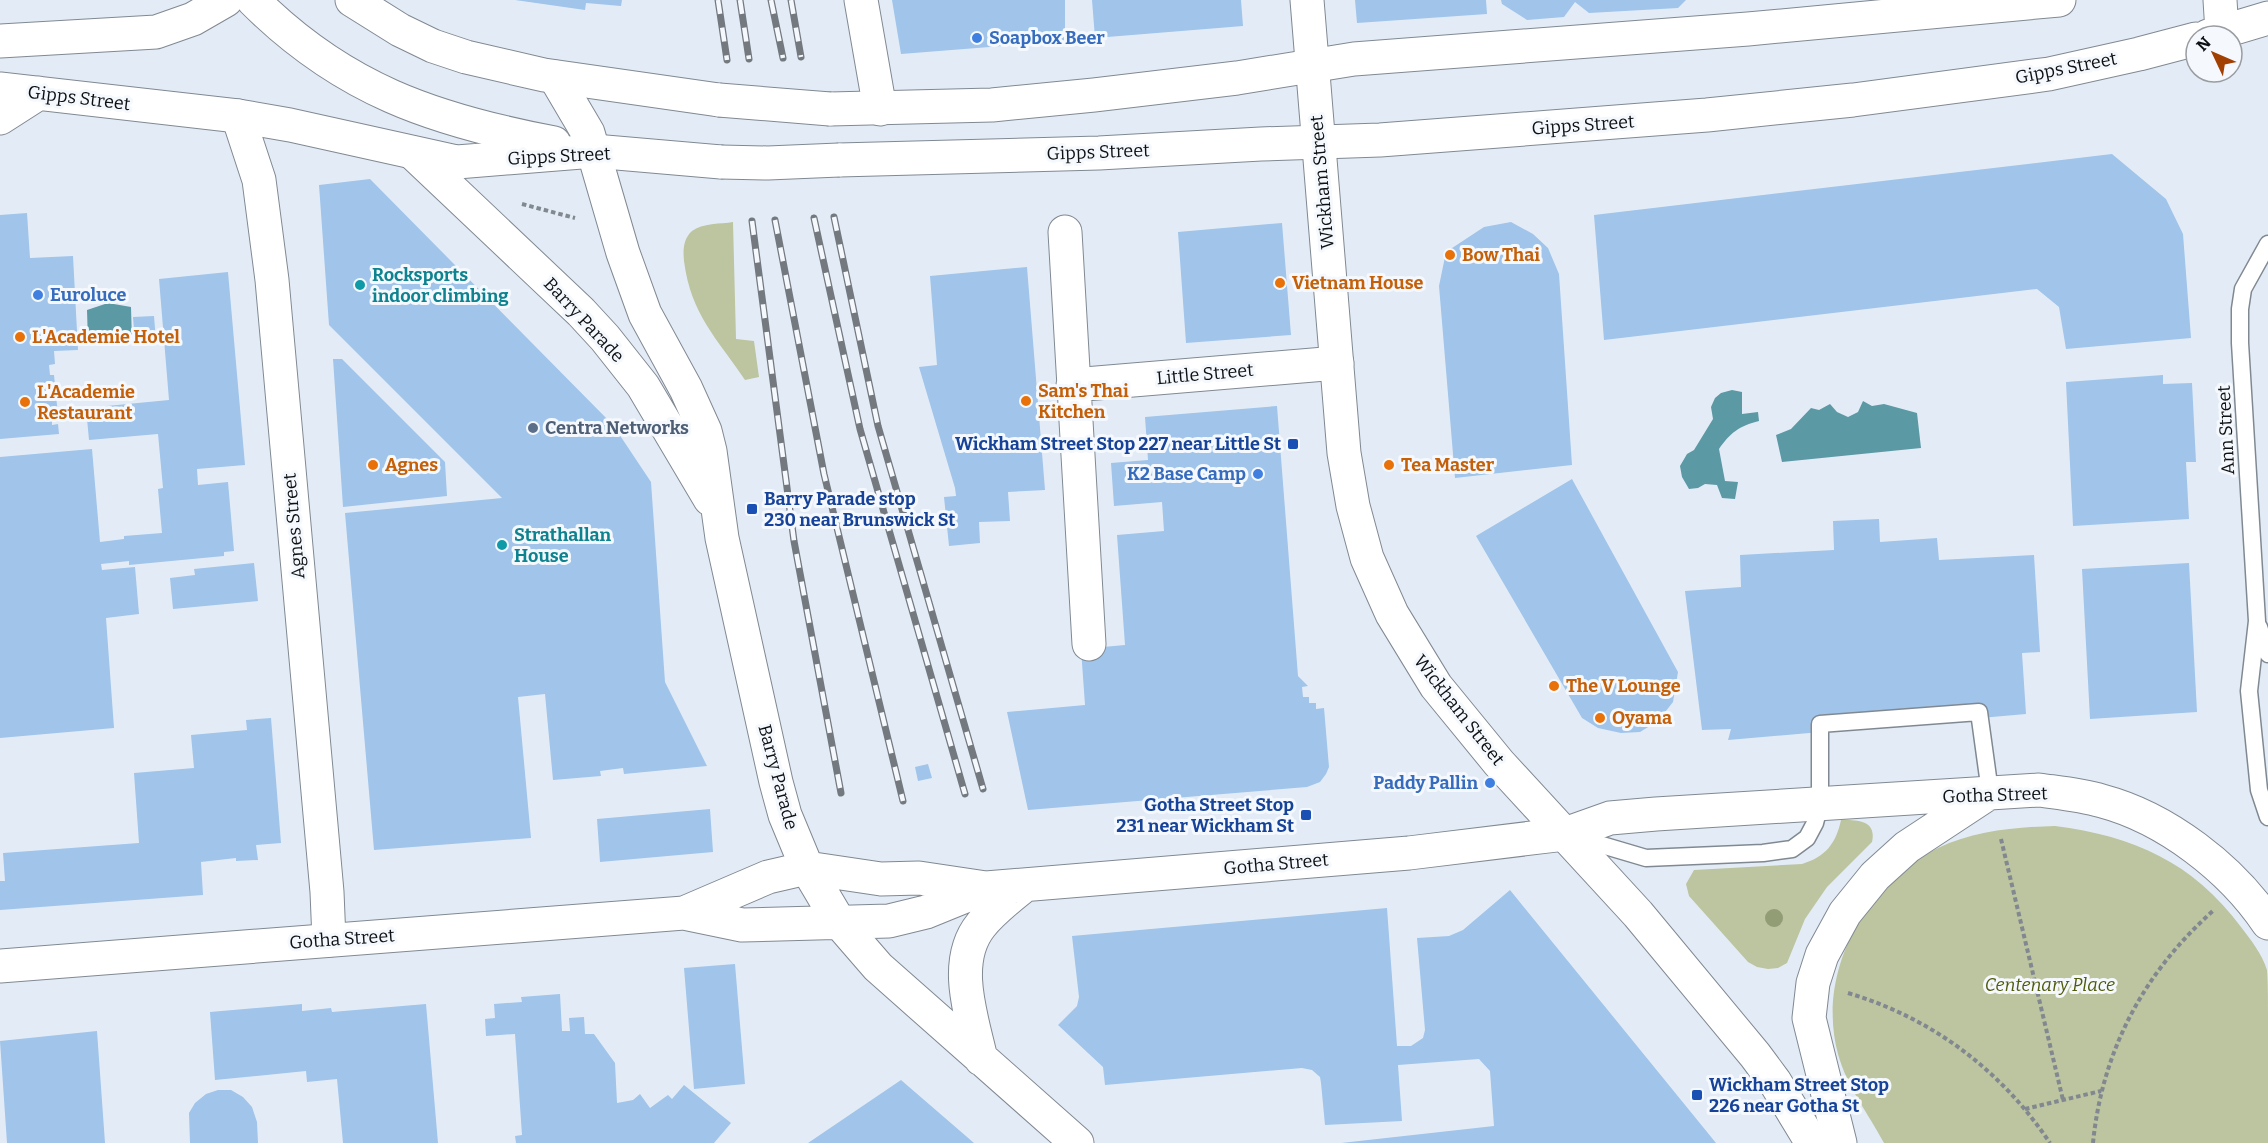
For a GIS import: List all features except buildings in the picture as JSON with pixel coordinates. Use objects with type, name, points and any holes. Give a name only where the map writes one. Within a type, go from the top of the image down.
[{"type":"main road","points":[[0,41],[156,32],[193,19],[226,0]]},
{"type":"main road","points":[[253,0],[305,47],[343,72],[387,96],[440,116],[512,135],[594,151]]},
{"type":"main road","points":[[352,0],[373,15],[433,46],[506,68],[719,100],[830,109],[992,105],[1237,78],[1313,64],[1850,20],[2059,0]]},
{"type":"main road","points":[[861,0],[880,109]]},
{"type":"main road","name":"Wickham Street","points":[[1307,0],[1344,453],[1353,506],[1367,558],[1392,614],[1436,686],[1499,763],[1638,914],[1755,1054],[1812,1143]]},
{"type":"main road","points":[[2213,24],[2220,0]]},
{"type":"main road","name":"Gipps Street","points":[[2235,24],[2266,10]]},
{"type":"main road","name":"Gipps Street","points":[[0,89],[238,116],[290,125],[457,162],[594,151],[721,162],[768,163],[1099,153],[1380,140],[1707,116],[1853,100],[2049,74],[2184,42]]},
{"type":"main road","name":"Barry Parade","points":[[555,76],[584,126],[594,151],[623,253],[645,314],[686,388],[705,431],[725,549],[776,782],[785,815],[807,868],[839,922],[878,968],[1077,1143]]},
{"type":"main road","points":[[0,118],[39,93]]},
{"type":"main road","name":"Agnes Street","points":[[238,116],[259,180],[272,280],[327,892],[329,940]]},
{"type":"main road","name":"Barry Parade","points":[[413,153],[581,312],[605,338],[643,386],[720,516]]},
{"type":"main road","points":[[1065,232],[1089,644]]},
{"type":"main road","name":"Little Street","points":[[1073,385],[1337,363]]},
{"type":"main road","name":"Gotha Street","points":[[684,913],[768,877],[807,868],[881,879],[919,878],[986,888],[1409,853],[1565,834],[1610,818],[2039,790],[2104,801],[2130,811],[2182,839],[2215,864],[2249,896],[2268,924]]},
{"type":"main road","points":[[1840,1143],[1809,1018],[1813,983],[1822,955],[1845,913],[1875,876],[1907,847],[1990,792]]},
{"type":"main road","points":[[981,1059],[970,1007],[966,974],[967,956],[972,940],[981,925],[1025,885]]},
{"type":"main road","name":"Gotha Street","points":[[0,966],[684,913],[742,925],[889,921],[926,912],[986,888]]},
{"type":"lane","name":"Ann Street","points":[[2268,243],[2243,289],[2240,309],[2240,343],[2257,621],[2249,691],[2259,790],[2268,817]]},
{"type":"lane","name":"Ann Street","points":[[2257,621],[2268,654]]},
{"type":"lane","points":[[1820,804],[1820,724],[1979,712],[1990,792]]},
{"type":"lane","name":"Gotha Street","points":[[1565,834],[1646,858],[1778,851],[1792,849],[1807,838],[1815,823],[1820,804]]},
{"type":"path","points":[[519,204],[576,219]]},
{"type":"path","points":[[2001,839],[2062,1100]]},
{"type":"path","points":[[2093,1143],[2101,1091],[2119,1038],[2140,996],[2160,966],[2215,909]]},
{"type":"path","points":[[1843,992],[1923,1023],[1950,1040],[1982,1064],[2025,1109],[2050,1143]]},
{"type":"path","points":[[2025,1109],[2101,1091]]},
{"type":"green space","points":[[733,222],[736,339],[754,341],[759,377],[745,380],[699,311],[687,280],[684,257],[685,241],[696,228]]},
{"type":"green space","points":[[1841,820],[1859,821],[1869,825],[1872,829],[1872,842],[1827,887],[1805,919],[1787,963],[1778,968],[1757,967],[1748,962],[1689,896],[1686,884],[1694,870],[1802,864],[1817,858],[1833,843]]},
{"type":"green space","name":"Centenary Place","points":[[2055,826],[2110,837],[2135,845],[2182,869],[2222,904],[2256,947],[2267,970],[2268,1143],[1884,1143],[1847,1078],[1838,1054],[1833,1023],[1834,993],[1841,963],[1852,934],[1868,908],[1888,884],[1912,864],[1938,848],[1995,831]]},
{"type":"water","points":[[108,303],[131,307],[132,341],[88,343],[87,310]]},
{"type":"water","points":[[1732,390],[1742,392],[1742,414],[1758,412],[1759,421],[1736,431],[1719,449],[1725,481],[1738,482],[1735,499],[1722,498],[1717,485],[1705,484],[1689,489],[1682,477],[1680,466],[1687,454],[1694,450],[1713,419],[1711,407],[1715,398],[1721,393]]},
{"type":"water","points":[[1863,401],[1872,406],[1884,404],[1917,413],[1921,448],[1782,462],[1776,435],[1791,429],[1811,408],[1819,410],[1830,404],[1837,412],[1848,417],[1858,412]]},
{"type":"railway","points":[[718,0],[727,60]]},
{"type":"railway","points":[[740,0],[749,59]]},
{"type":"railway","points":[[771,0],[783,58]]},
{"type":"railway","points":[[791,0],[801,57]]},
{"type":"railway","points":[[834,217],[878,426],[983,789]]},
{"type":"railway","points":[[814,218],[860,429],[965,794]]},
{"type":"railway","points":[[775,220],[824,474],[903,801]]},
{"type":"railway","points":[[752,221],[794,541],[841,793]]},
{"type":"place","name":"Soapbox Beer","points":[[977,38]]},
{"type":"place","name":"Bow Thai","points":[[1450,255]]},
{"type":"place","name":"Vietnam House","points":[[1280,283]]},
{"type":"place","name":"Rocksports indoor climbing","points":[[360,285]]},
{"type":"place","name":"Euroluce","points":[[38,295]]},
{"type":"place","name":"L'Academie Hotel","points":[[20,337]]},
{"type":"place","name":"Sam's Thai Kitchen","points":[[1026,401]]},
{"type":"place","name":"L'Academie Restaurant","points":[[25,402]]},
{"type":"place","name":"Centra Networks","points":[[533,428]]},
{"type":"place","name":"Wickham Street Stop 227 near Little St","points":[[1293,444]]},
{"type":"place","name":"Agnes","points":[[373,465]]},
{"type":"place","name":"Tea Master","points":[[1389,465]]},
{"type":"place","name":"K2 Base Camp","points":[[1258,474]]},
{"type":"place","name":"Barry Parade stop 230 near Brunswick St","points":[[752,509]]},
{"type":"place","name":"Strathallan House","points":[[502,545]]},
{"type":"place","name":"The V Lounge","points":[[1554,686]]},
{"type":"place","name":"Oyama","points":[[1600,718]]},
{"type":"place","name":"Paddy Pallin","points":[[1490,783]]},
{"type":"place","name":"Gotha Street Stop 231 near Wickham St","points":[[1306,815]]},
{"type":"place","name":"Wickham Street Stop 226 near Gotha St","points":[[1697,1095]]}]
